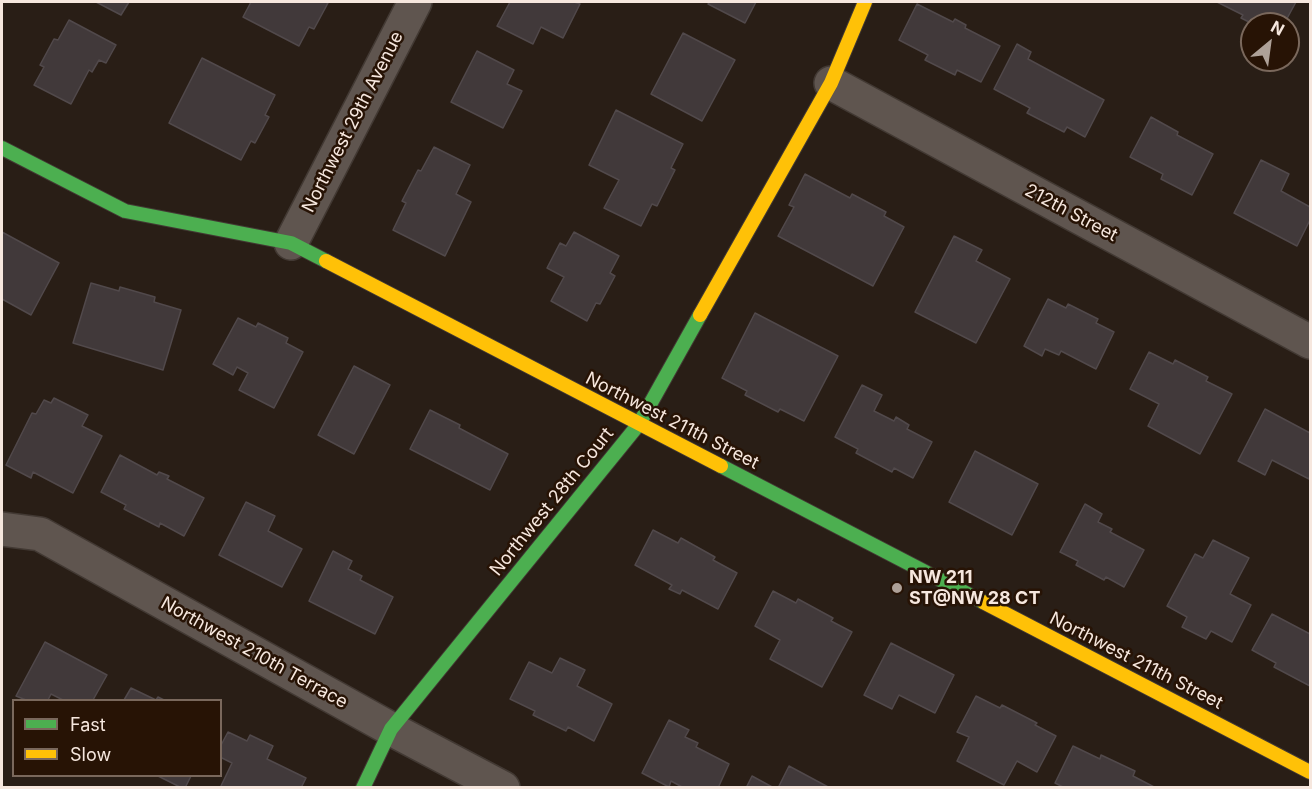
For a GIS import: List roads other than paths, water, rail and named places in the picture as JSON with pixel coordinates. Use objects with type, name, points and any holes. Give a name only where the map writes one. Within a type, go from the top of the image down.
[{"type":"street","name":"Northwest 29th Avenue","points":[[291,243],[415,2]]},
{"type":"street","name":"Northwest 28th Court","points":[[363,788],[391,729],[639,424],[831,83],[865,2]]},
{"type":"street","name":"212th Street","points":[[831,83],[1311,342]]},
{"type":"street","name":"Northwest 211th Street","points":[[2,148],[125,212],[291,243],[1311,772]]},
{"type":"street","name":"Northwest 210th Terrace","points":[[2,529],[40,534],[391,729],[503,788]]},
{"type":"place","name":"NW 211 ST@NW 28 CT","points":[[897,588]]}]
